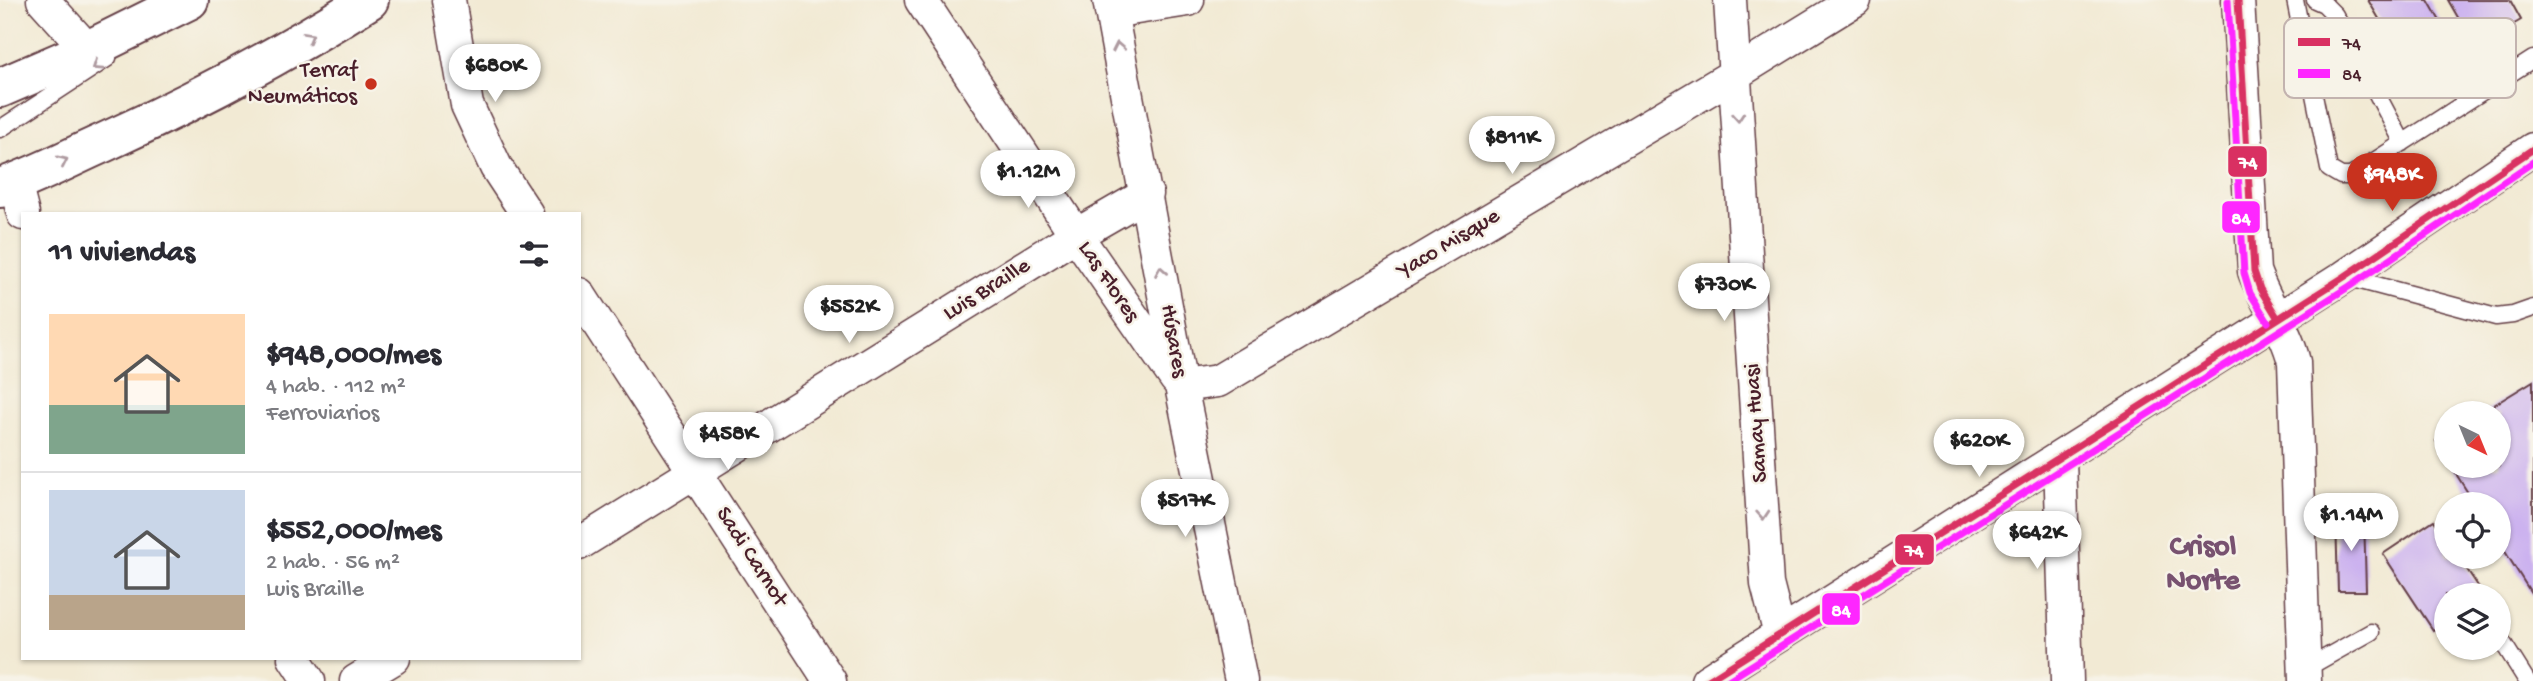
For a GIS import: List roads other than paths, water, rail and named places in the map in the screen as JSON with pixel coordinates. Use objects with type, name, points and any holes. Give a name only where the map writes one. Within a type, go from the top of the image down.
[{"type":"main road","points":[[0,88],[88,50],[192,0]]},
{"type":"main road","points":[[13,195],[232,80],[369,0]]},
{"type":"street","points":[[43,0],[88,50]]},
{"type":"street","points":[[449,0],[467,105],[496,167],[526,212]]},
{"type":"street","name":"Las Flores","points":[[922,0],[1076,235],[1181,386]]},
{"type":"street","points":[[1110,6],[1188,0]]},
{"type":"street","name":"Samay Huasi","points":[[1730,0],[1767,584],[1780,635]]},
{"type":"street","name":"Yaco Misque","points":[[1181,386],[1218,381],[1855,0]]},
{"type":"street","points":[[2238,0],[2254,271],[2260,289],[2290,343],[2294,362],[2305,675]]},
{"type":"street","name":"Húsares","points":[[1110,6],[1181,386],[1241,681]]},
{"type":"street","points":[[1707,681],[2060,459],[2277,317],[2344,277],[2533,149]]},
{"type":"street","name":"Luis Braille","points":[[581,543],[1076,235],[1147,194]]},
{"type":"street","name":"Sadi Carnot","points":[[581,297],[830,681]]},
{"type":"street","points":[[2060,459],[2067,681]]},
{"type":"street","points":[[295,660],[309,681]]},
{"type":"street","points":[[356,681],[391,660]]},
{"type":"lane","points":[[0,129],[192,0]]},
{"type":"lane","points":[[2307,18],[2304,0],[2324,4],[2337,18]]},
{"type":"lane","points":[[2516,70],[2533,59]]},
{"type":"lane","points":[[2318,98],[2329,169],[2342,176],[2351,177],[2473,98]]},
{"type":"lane","points":[[2379,98],[2403,143]]},
{"type":"lane","points":[[2344,277],[2496,317],[2533,308]]},
{"type":"lane","points":[[2305,675],[2371,632]]},
{"type":"lane","points":[[2511,656],[2527,681]]},
{"type":"place","name":"Terraf Neumáticos","points":[[371,84]]},
{"type":"district","name":"Crisol Norte","points":[[2203,565]]}]
